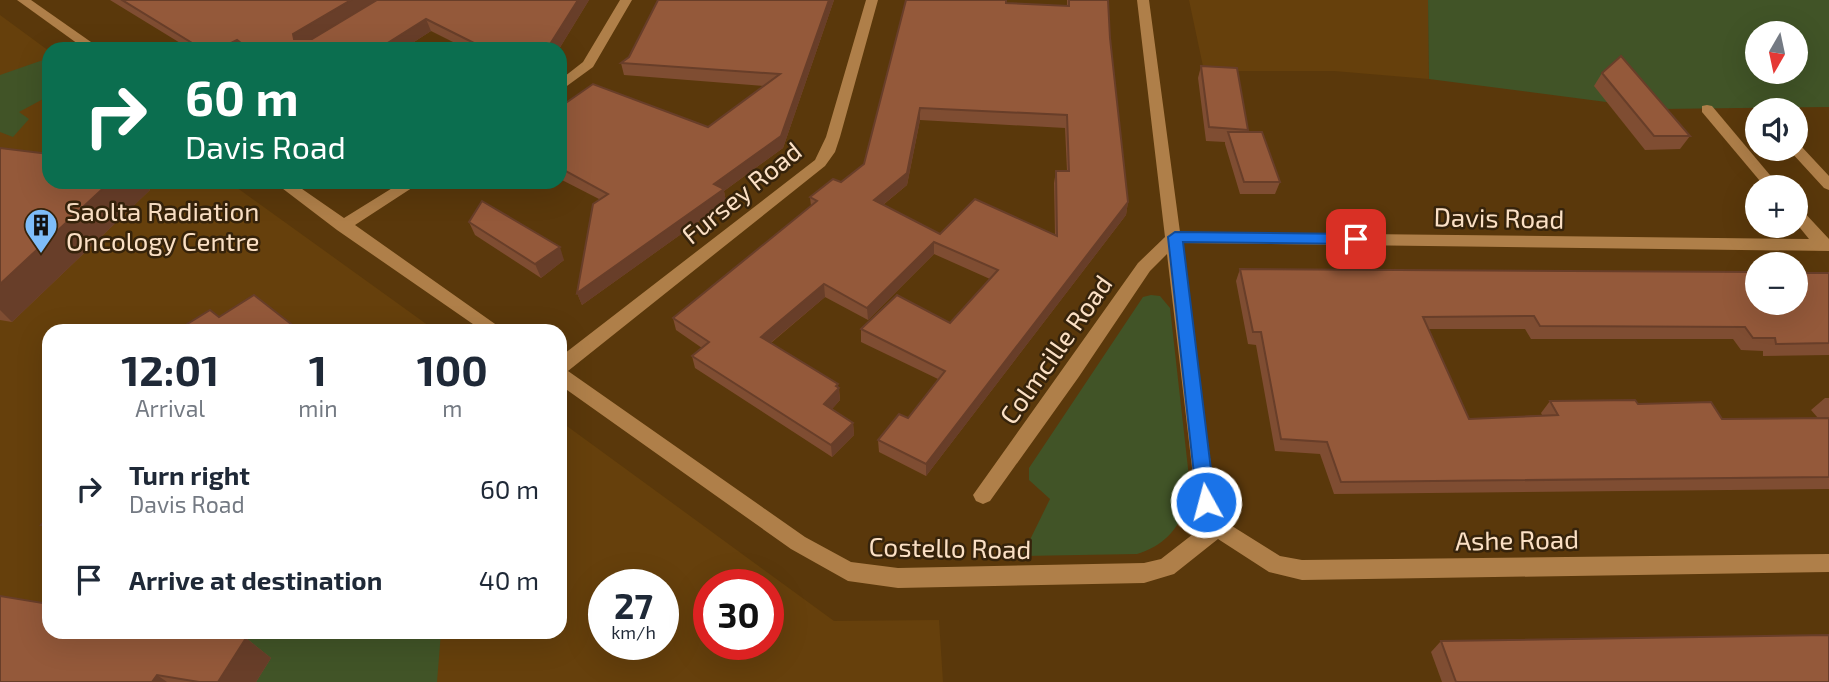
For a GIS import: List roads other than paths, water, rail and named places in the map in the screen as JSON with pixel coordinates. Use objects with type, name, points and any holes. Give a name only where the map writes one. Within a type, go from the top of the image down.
[{"type":"street","points":[[23,0],[84,42]]},
{"type":"street","points":[[567,81],[588,64],[626,0]]},
{"type":"street","name":"Fursey Road","points":[[567,362],[820,163],[828,152],[833,137],[872,0]]},
{"type":"street","points":[[1143,0],[1175,237],[1206,502],[1217,527]]},
{"type":"street","points":[[1707,109],[1763,175]]},
{"type":"street","points":[[1807,161],[1829,185]]},
{"type":"street","points":[[292,189],[486,324]]},
{"type":"street","points":[[343,226],[402,189]]},
{"type":"street","name":"Davis Road","points":[[1808,226],[1826,245]]},
{"type":"street","name":"Davis Road","points":[[1175,237],[1826,245]]},
{"type":"street","name":"Colmcille Road","points":[[983,495],[1086,353],[1144,267],[1175,237]]},
{"type":"street","name":"Costello Road","points":[[567,380],[797,543],[848,571],[898,578],[1144,573],[1167,567],[1217,527]]},
{"type":"street","name":"Ashe Road","points":[[1217,527],[1276,565],[1302,570],[1829,563]]},
{"type":"place","name":"Saolta Radiation Oncology Centre","points":[[41,255]]}]
